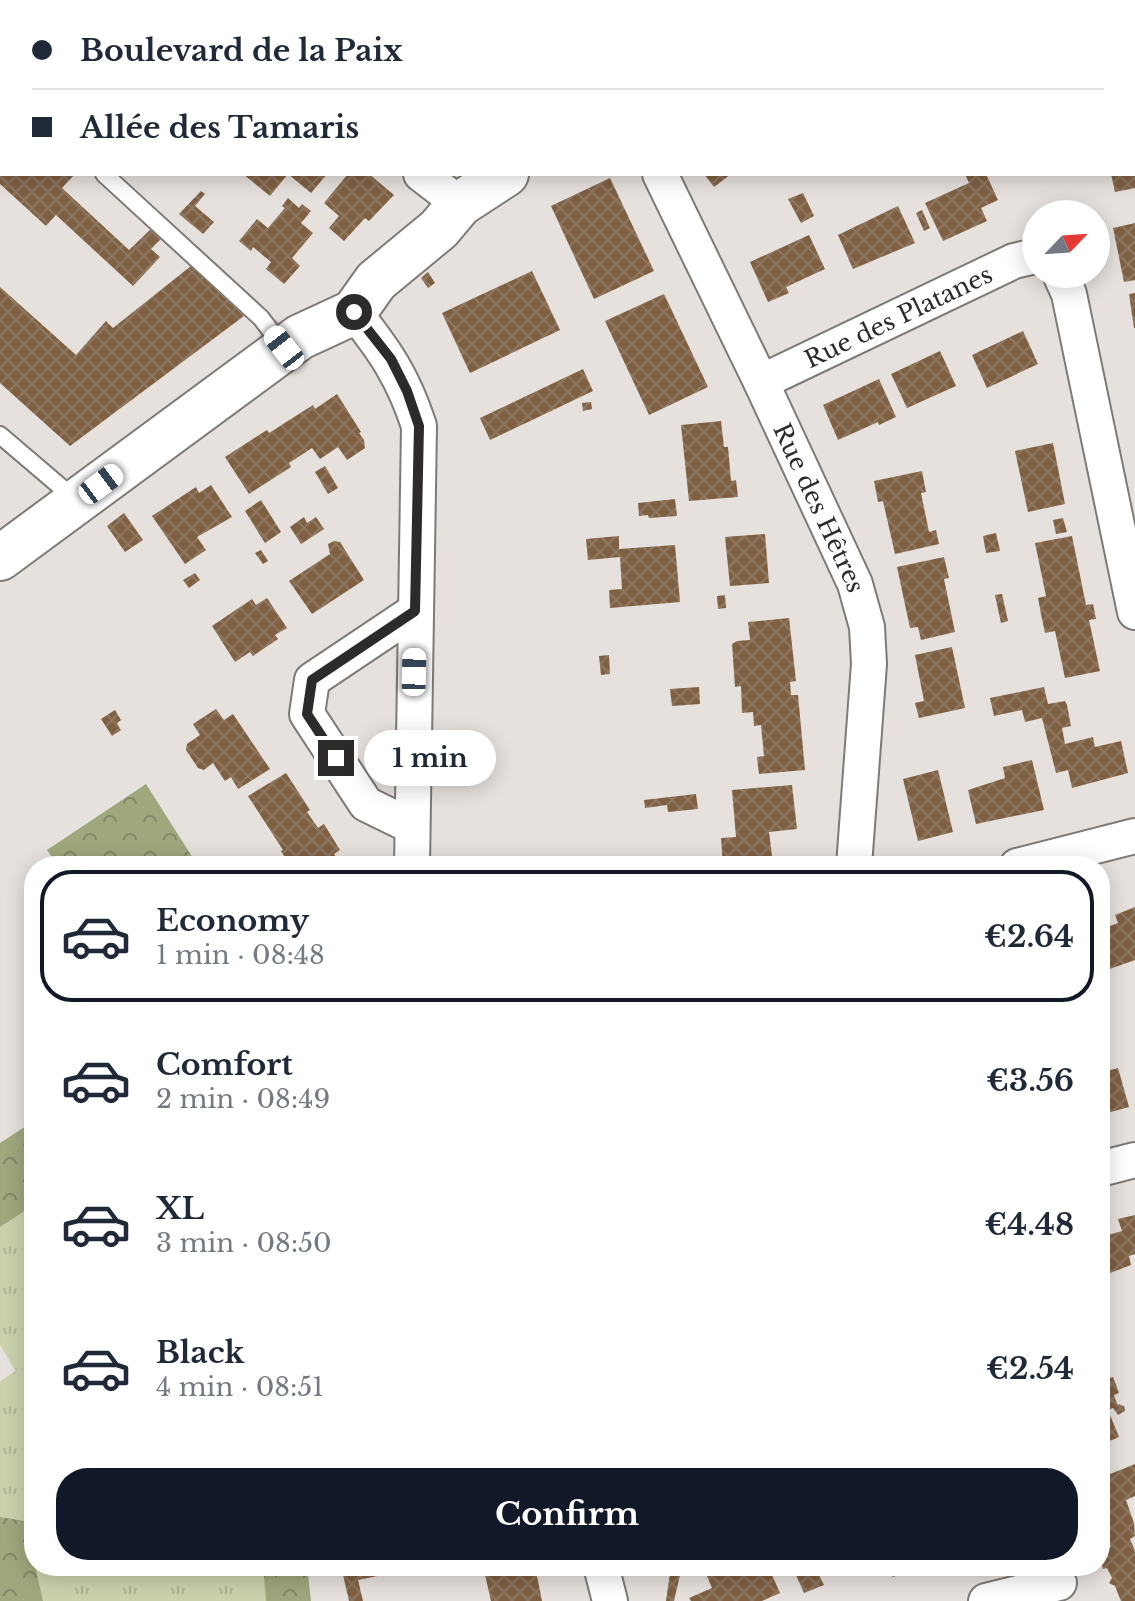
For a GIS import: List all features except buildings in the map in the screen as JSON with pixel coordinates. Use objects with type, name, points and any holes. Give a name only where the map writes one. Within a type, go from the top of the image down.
[{"type":"street","points":[[424,176],[460,204]]},
{"type":"street","points":[[0,558],[284,348],[300,337],[354,312],[376,281],[439,229],[460,204],[503,176]]},
{"type":"street","name":"Rue des Hêtres","points":[[661,176],[855,584],[867,627],[869,664],[855,856]]},
{"type":"street","name":"Rue des Platanes","points":[[761,382],[1022,259]]},
{"type":"street","points":[[1066,288],[1135,612]]},
{"type":"street","points":[[354,312],[391,359],[407,391],[419,426],[412,856]]},
{"type":"street","points":[[411,826],[366,804],[307,714],[312,680],[415,611]]},
{"type":"street","points":[[1056,856],[1135,836]]},
{"type":"street","points":[[1110,1166],[1135,1160]]},
{"type":"street","points":[[604,1576],[610,1601]]},
{"type":"street","points":[[986,1601],[1059,1583]]},
{"type":"lane","points":[[106,176],[261,318],[284,348]]},
{"type":"lane","points":[[0,435],[78,501]]},
{"type":"green space","points":[[146,784],[192,856],[51,856],[47,850]]},
{"type":"green space","points":[[24,1127],[24,1211],[0,1227],[0,1143]]},
{"type":"green space","points":[[24,1211],[24,1521],[0,1517],[0,1381],[16,1371],[0,1345],[0,1227]]},
{"type":"green space","points":[[0,1517],[24,1521],[24,1576],[37,1576],[43,1601],[0,1601]]},
{"type":"green space","points":[[37,1576],[264,1576],[266,1601],[43,1601]]},
{"type":"green space","points":[[264,1576],[308,1576],[311,1601],[266,1601]]},
{"type":"route","points":[[336,758],[307,714],[312,680],[415,611],[419,426],[407,391],[391,359],[354,312]]}]
